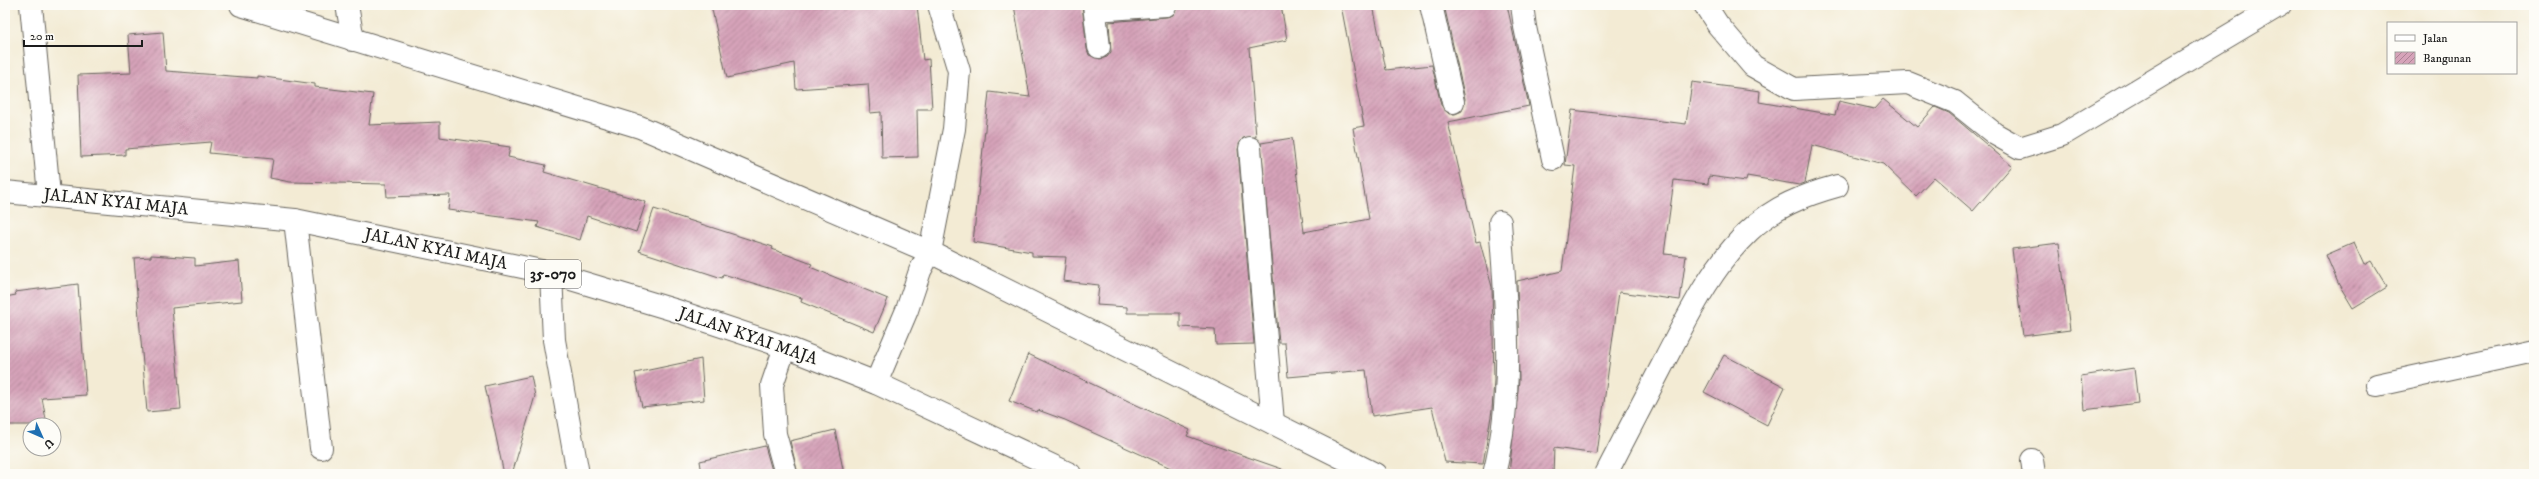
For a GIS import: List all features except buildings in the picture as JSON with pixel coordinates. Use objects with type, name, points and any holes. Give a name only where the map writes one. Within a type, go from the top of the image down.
[{"type":"street","points":[[241,5],[640,127],[930,252],[1375,474]]},
{"type":"street","points":[[347,5],[353,40]]},
{"type":"street","points":[[876,383],[907,310],[920,271],[930,252],[954,129],[959,71],[939,5]]},
{"type":"street","points":[[1099,47],[1094,7],[1166,5]]},
{"type":"street","points":[[1432,5],[1453,102]]},
{"type":"street","points":[[1522,5],[1525,27],[1552,159]]},
{"type":"street","points":[[1705,5],[1718,25],[1754,66],[1794,89],[1908,83],[1955,102],[1995,134],[2020,148],[2062,135],[2280,5]]},
{"type":"street","points":[[31,6],[49,195]]},
{"type":"street","points":[[1250,148],[1273,423]]},
{"type":"street","points":[[1606,474],[1694,303],[1723,263],[1748,232],[1777,209],[1805,195],[1837,186]]},
{"type":"street","name":"JALAN KYAI MAJA","points":[[5,192],[49,195],[295,220],[551,273],[674,310],[785,347],[876,383],[1070,474]]},
{"type":"street","points":[[295,220],[321,448]]},
{"type":"street","points":[[1494,474],[1502,442],[1508,336],[1500,222]]},
{"type":"street","points":[[551,273],[554,340],[578,474]]},
{"type":"street","points":[[785,347],[772,385],[774,434],[786,474]]},
{"type":"street","points":[[2377,385],[2534,351]]}]
